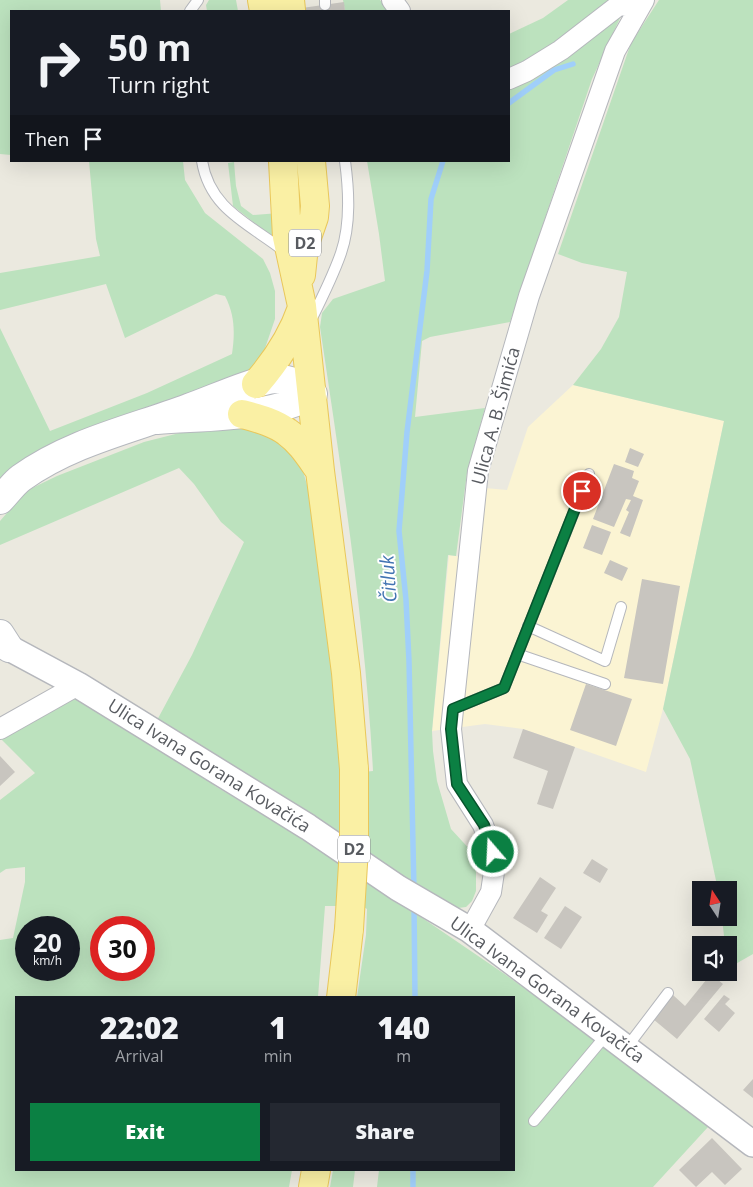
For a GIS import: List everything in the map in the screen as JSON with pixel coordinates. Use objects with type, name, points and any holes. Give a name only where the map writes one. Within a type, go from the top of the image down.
[{"type":"main road","name":"D2","points":[[283,162],[290,256],[302,309],[320,471],[346,673],[354,769],[354,848],[349,929],[341,996]]},
{"type":"main road","name":"D2","points":[[302,309],[304,246],[314,218],[315,206],[311,162]]},
{"type":"main road","points":[[256,384],[286,346],[302,309]]},
{"type":"main road","points":[[1,500],[19,480],[43,463],[68,450],[256,384],[274,379],[287,380],[299,384],[312,394],[286,406],[242,414],[157,420]]},
{"type":"main road","points":[[242,414],[264,420],[286,431],[304,448],[320,471]]},
{"type":"main road","points":[[314,1187],[316,1171]]},
{"type":"street","points":[[510,79],[527,71],[561,50],[619,5],[642,3]]},
{"type":"street","name":"Ulica A. B. Šimića","points":[[470,930],[491,892],[494,872],[493,852],[484,825],[457,784],[451,729],[478,471],[528,296],[615,51],[642,3]]},
{"type":"street","name":"Ulica Ivana Gorana Kovačića","points":[[3,642],[308,826],[398,888],[470,930],[753,1144]]},
{"type":"street","points":[[0,729],[78,686]]},
{"type":"lane","points":[[202,162],[205,176],[223,206],[290,256]]},
{"type":"lane","points":[[302,309],[332,278],[342,251],[347,221],[348,185],[345,162]]},
{"type":"lane","points":[[453,709],[504,688],[589,474]]},
{"type":"lane","points":[[528,626],[605,661],[622,607]]},
{"type":"lane","points":[[517,654],[605,684]]},
{"type":"lane","points":[[534,1121],[668,993]]},
{"type":"shaded area","points":[[573,385],[724,421],[663,709],[646,772],[523,729],[485,724],[432,731],[449,555],[475,559],[485,488],[507,490],[528,427]]},
{"type":"green space","points":[[0,0],[160,0],[161,10],[10,10],[10,155],[0,154]]},
{"type":"green space","points":[[209,0],[236,0],[238,10],[207,10],[206,5]]},
{"type":"green space","points":[[343,0],[380,0],[388,10],[345,10]]},
{"type":"green space","points":[[568,0],[613,0],[543,54],[510,72],[510,34],[543,18]]},
{"type":"green space","points":[[659,0],[753,0],[753,954],[737,963],[737,936],[724,936],[723,926],[738,926],[738,881],[716,881],[690,759],[663,709],[724,421],[573,385],[601,349],[619,317],[627,272],[582,263],[558,254],[631,43]]},
{"type":"green space","points":[[621,16],[592,79],[510,322],[430,337],[422,341],[415,417],[485,408],[467,473],[456,556],[448,555],[432,731],[437,781],[451,829],[474,854],[476,891],[472,901],[466,907],[458,908],[445,904],[155,724],[192,655],[244,542],[221,522],[194,484],[179,468],[0,545],[0,521],[26,491],[57,476],[144,442],[207,426],[263,426],[300,460],[310,496],[328,619],[344,774],[373,771],[359,604],[320,327],[322,313],[333,299],[385,281],[367,162],[510,162],[510,86]]},
{"type":"green space","points":[[89,162],[183,162],[185,180],[205,213],[263,259],[270,273],[275,291],[275,319],[261,360],[252,371],[0,486],[0,328],[50,431],[147,393],[232,354],[234,331],[231,310],[225,296],[216,294],[125,338],[106,284],[0,310],[0,273],[100,256],[96,239]]},
{"type":"green space","points":[[234,162],[236,186],[241,206],[253,215],[279,213],[278,237],[271,236],[233,206],[228,163]]},
{"type":"green space","points":[[67,698],[79,700],[209,775],[215,786],[330,855],[506,975],[610,1050],[708,1127],[653,1187],[377,1187],[379,1171],[515,1171],[515,996],[357,996],[366,935],[367,909],[362,906],[325,906],[318,996],[15,996],[15,1171],[292,1171],[289,1187],[0,1187],[0,940],[13,938],[15,929],[15,981],[80,981],[80,916],[18,916],[25,882],[25,867],[6,869],[0,873],[0,800],[35,773],[1,739]]},
{"type":"green space","points":[[333,1171],[355,1171],[353,1187],[330,1187]]},
{"type":"building","points":[[344,2],[345,10],[288,10]]},
{"type":"building","points":[[630,448],[644,454],[638,467],[625,462]]},
{"type":"building","points":[[614,464],[634,471],[632,478],[639,481],[633,496],[643,500],[630,537],[620,533],[629,512],[626,510],[631,500],[626,499],[614,527],[593,519]]},
{"type":"building","points":[[592,525],[611,532],[602,555],[583,548]]},
{"type":"building","points":[[610,560],[628,568],[622,581],[604,573]]},
{"type":"building","points":[[642,579],[680,586],[663,684],[624,678]]},
{"type":"building","points":[[586,684],[632,699],[616,746],[570,730]]},
{"type":"building","points":[[523,729],[575,747],[553,809],[537,804],[548,771],[513,758]]},
{"type":"building","points":[[0,756],[15,772],[0,786]]},
{"type":"building","points":[[592,859],[608,869],[600,883],[583,873]]},
{"type":"building","points":[[540,877],[556,888],[541,911],[548,915],[537,933],[513,918]]},
{"type":"building","points":[[565,906],[582,917],[561,949],[544,938]]},
{"type":"building","points":[[705,981],[719,981],[723,984],[677,1039],[653,1019],[673,995],[685,1006]]},
{"type":"building","points":[[724,995],[730,999],[725,1004],[735,1013],[719,1032],[704,1019]]},
{"type":"building","points":[[753,1079],[753,1098],[743,1090]]},
{"type":"building","points":[[712,1138],[742,1169],[725,1185],[712,1172],[696,1187],[679,1170]]},
{"type":"waterway","name":"Čitluk","points":[[510,102],[554,70],[573,64]]},
{"type":"waterway","name":"Čitluk","points":[[414,890],[409,661],[406,600],[399,531],[407,432],[427,271],[431,199],[443,162]]},
{"type":"waterway","name":"Čitluk","points":[[414,905],[415,996]]},
{"type":"waterway","name":"Čitluk","points":[[413,1171],[413,1187]]},
{"type":"route","points":[[493,852],[484,825],[457,784],[451,729],[453,709],[504,688],[582,491]]}]
